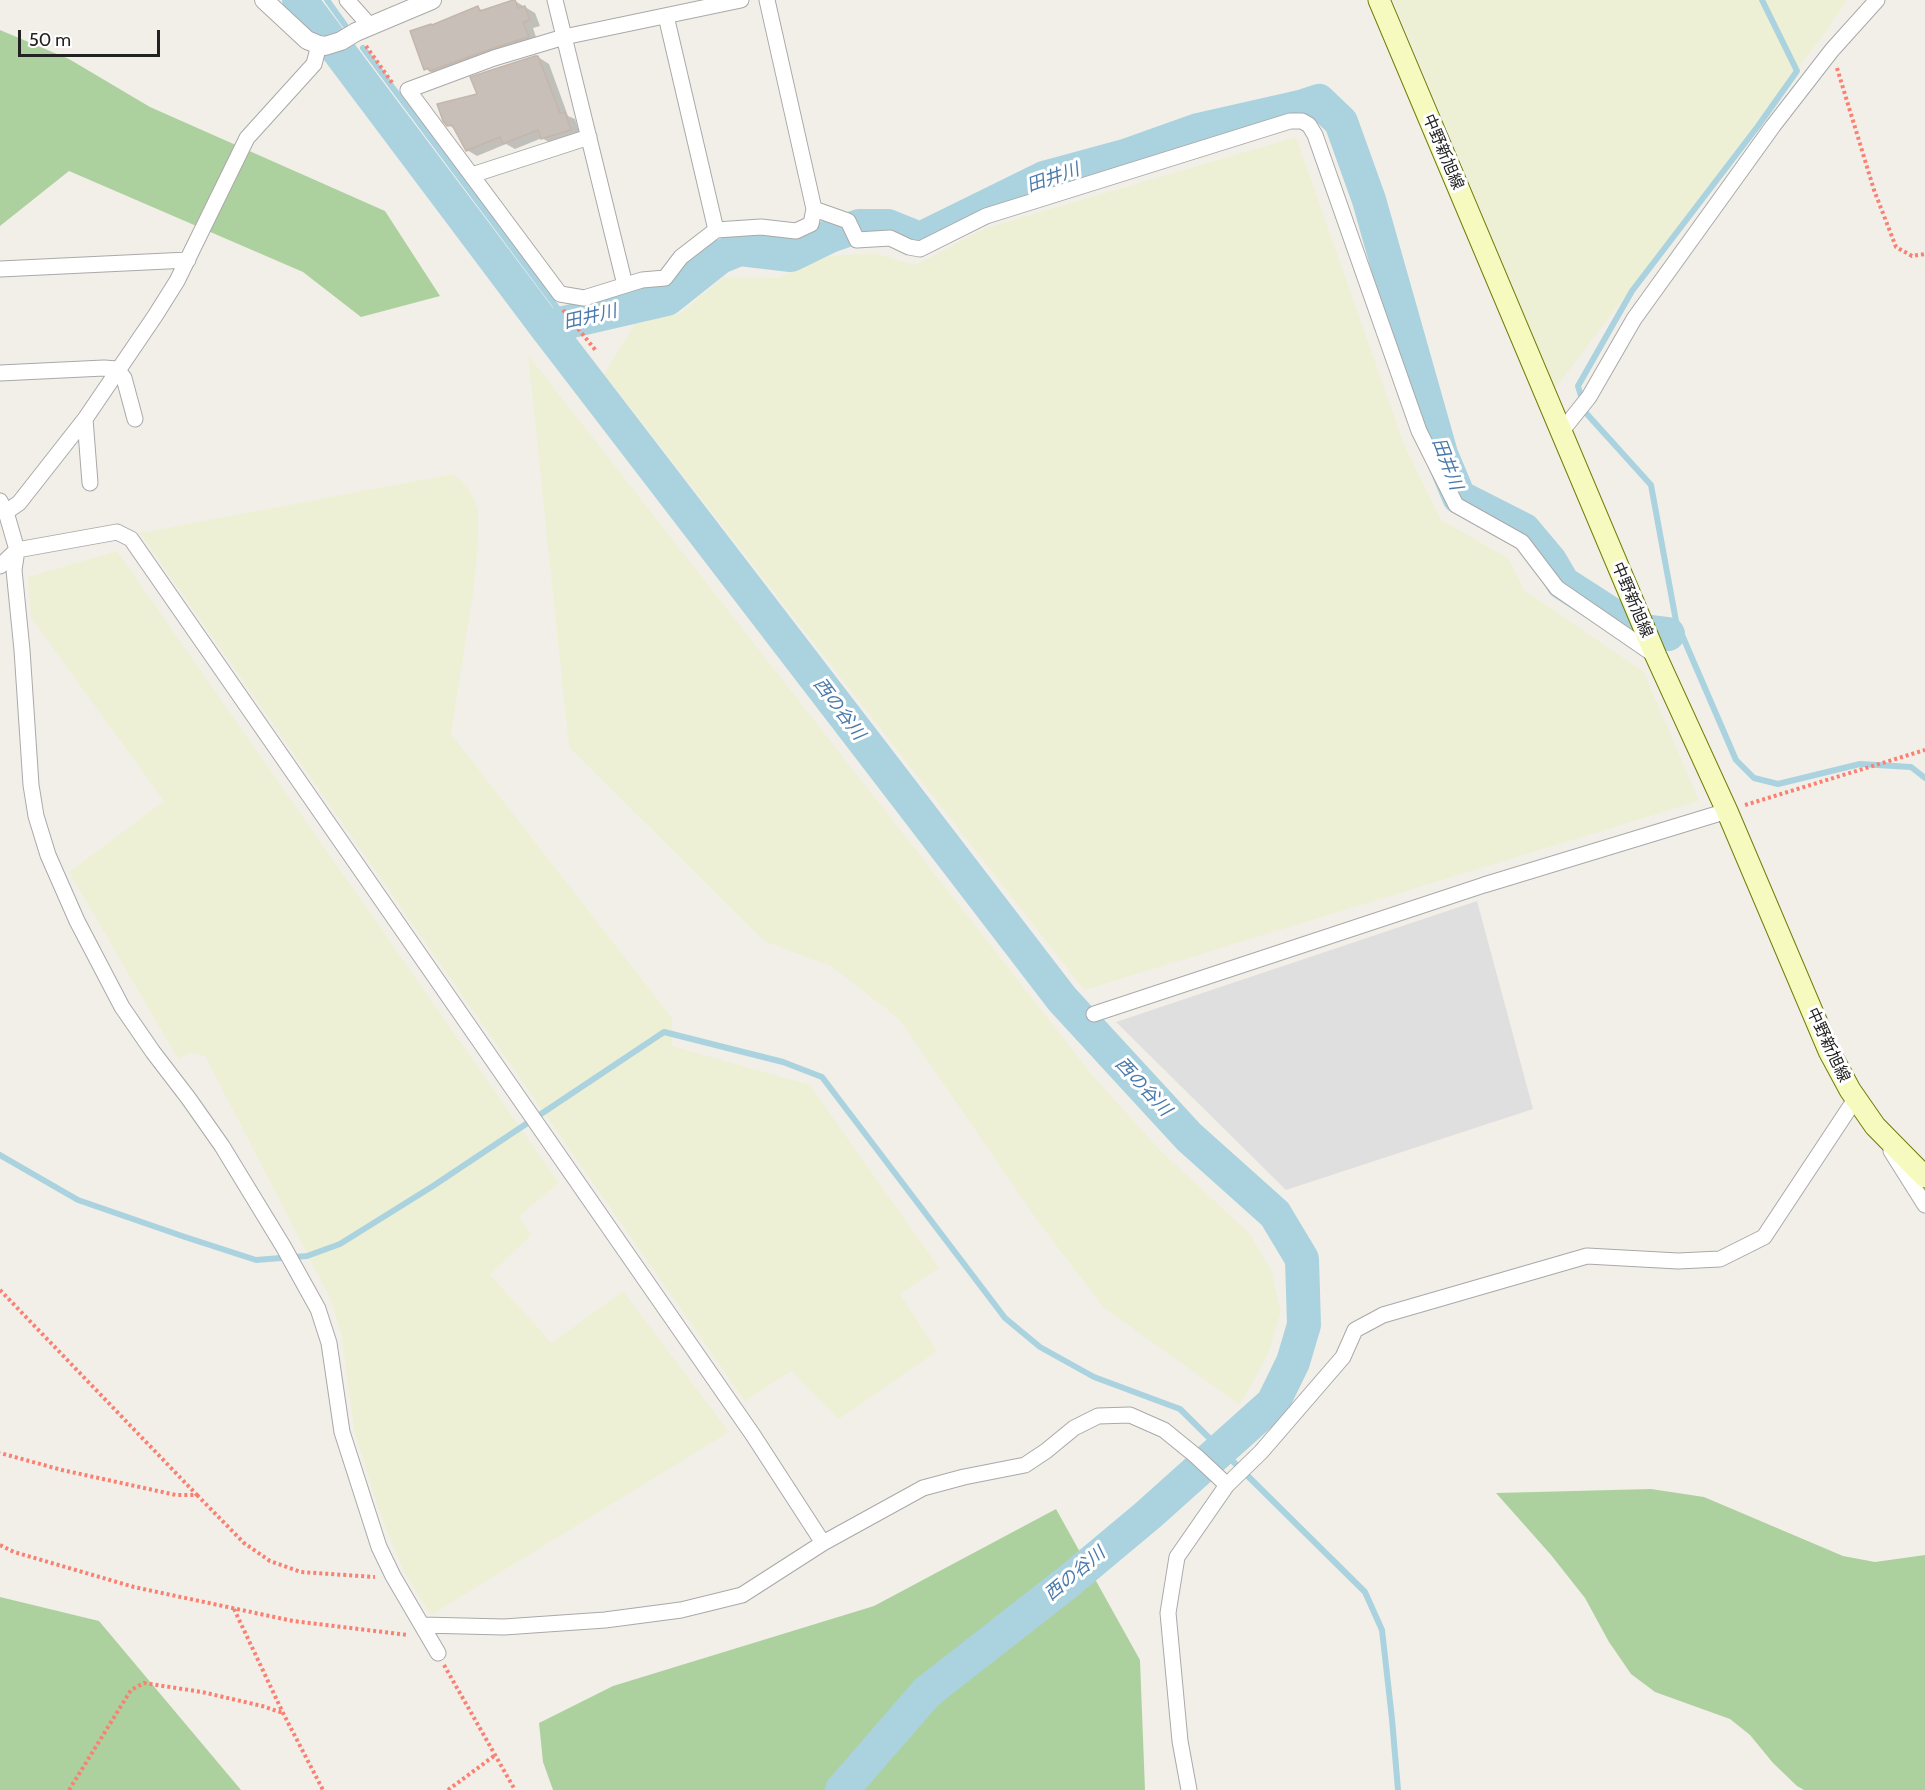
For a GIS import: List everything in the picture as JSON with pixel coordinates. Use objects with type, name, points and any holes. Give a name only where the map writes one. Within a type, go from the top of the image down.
[{"type":"main road","name":"中野新旭線","points":[[1379,0],[1656,656],[1727,811],[1828,1051],[1875,1126],[1925,1177]]},
{"type":"street","points":[[264,0],[307,40],[325,46],[432,0]]},
{"type":"street","points":[[347,0],[370,26]]},
{"type":"street","points":[[555,0],[625,285]]},
{"type":"street","points":[[741,0],[564,37],[494,58],[408,90],[560,294],[584,298],[642,280],[665,278],[681,257],[716,230],[761,227],[796,231],[811,224],[814,209],[767,0]]},
{"type":"street","points":[[1561,432],[1589,397],[1634,319],[1773,126],[1832,50],[1877,0]]},
{"type":"street","points":[[666,16],[716,230]]},
{"type":"street","points":[[319,45],[314,64],[247,138],[177,281],[85,420],[19,503],[3,506],[16,550],[14,570],[31,785],[36,816],[48,855],[77,921],[122,1007],[222,1146],[283,1246],[318,1309],[329,1342],[342,1432],[379,1547],[393,1576],[438,1653]]},
{"type":"street","points":[[814,209],[848,221],[857,240],[890,238],[909,247],[920,249],[986,216],[1290,121],[1302,121],[1309,125],[1315,135],[1419,431],[1456,506],[1522,542],[1557,588],[1656,656]]},
{"type":"street","points":[[472,175],[589,137]]},
{"type":"street","points":[[0,269],[188,260]]},
{"type":"street","points":[[0,374],[117,369],[124,378],[135,419]]},
{"type":"street","points":[[85,420],[90,483]]},
{"type":"street","points":[[0,566],[16,550],[117,532],[131,539],[753,1435],[823,1543]]},
{"type":"street","points":[[1094,1014],[1473,889],[1727,811]]},
{"type":"street","points":[[1189,1790],[1180,1741],[1168,1613],[1177,1557],[1227,1485],[1261,1452],[1343,1357],[1355,1330],[1383,1315],[1587,1256],[1678,1261],[1720,1259],[1764,1237],[1856,1098]]},
{"type":"street","points":[[1875,1126],[1925,1205]]},
{"type":"street","points":[[425,1632],[604,1620],[681,1610],[742,1595],[823,1543],[923,1488],[1025,1465],[1074,1428],[1098,1416],[1130,1415],[1164,1430],[1227,1485]]},
{"type":"path","points":[[1832,50],[1874,190],[1896,247],[1912,256],[1925,254]]},
{"type":"path","points":[[1727,811],[1925,750]]},
{"type":"path","points":[[0,1290],[244,1543],[270,1561],[301,1572],[364,1577],[393,1576]]},
{"type":"path","points":[[0,1453],[62,1470],[176,1495],[197,1495]]},
{"type":"path","points":[[0,1545],[14,1552],[134,1587],[234,1609],[293,1621],[425,1632]]},
{"type":"path","points":[[234,1609],[322,1790]]},
{"type":"path","points":[[438,1653],[515,1790]]},
{"type":"path","points":[[69,1790],[132,1690],[144,1683],[202,1692],[283,1713]]},
{"type":"path","points":[[448,1790],[494,1756]]},
{"type":"shaded area","points":[[1477,901],[1533,1109],[1286,1190],[1116,1022]]},
{"type":"green space","points":[[1393,0],[1847,0],[1827,30],[1555,389]]},
{"type":"green space","points":[[0,30],[69,59],[150,107],[385,211],[440,296],[361,317],[303,272],[69,171],[0,226]]},
{"type":"green space","points":[[1296,137],[1404,444],[1441,520],[1508,558],[1524,590],[1644,672],[1699,801],[1084,990],[604,374],[635,324],[681,313],[723,277],[777,278],[829,256],[875,253],[915,265],[986,228]]},
{"type":"green space","points":[[528,355],[1093,1076],[1161,1151],[1250,1234],[1271,1270],[1281,1311],[1269,1352],[1240,1405],[1104,1308],[1039,1223],[899,1019],[831,966],[764,941],[569,747]]},
{"type":"green space","points":[[453,474],[468,487],[478,509],[478,540],[474,587],[451,734],[672,1018],[672,1046],[810,1085],[939,1268],[900,1294],[937,1351],[839,1419],[791,1371],[745,1401],[140,533]]},
{"type":"green space","points":[[117,551],[559,1183],[519,1216],[531,1235],[490,1275],[552,1343],[623,1291],[729,1432],[431,1615],[404,1572],[381,1516],[354,1430],[342,1337],[330,1298],[205,1056],[191,1053],[178,1059],[69,872],[164,801],[31,618],[28,577]]},
{"type":"green space","points":[[1651,1489],[1704,1497],[1843,1556],[1875,1562],[1925,1555],[1925,1790],[1804,1790],[1773,1763],[1750,1735],[1730,1719],[1655,1692],[1631,1674],[1609,1642],[1585,1598],[1551,1555],[1496,1493]]},
{"type":"green space","points":[[1056,1509],[1140,1660],[1145,1790],[553,1790],[543,1762],[539,1723],[613,1686],[874,1606]]},
{"type":"green space","points":[[0,1597],[99,1621],[241,1790],[0,1790]]},
{"type":"building","points":[[513,0],[518,8],[525,6],[530,20],[523,22],[529,37],[430,71],[428,68],[424,70],[410,31],[432,25],[478,6],[480,11]]},
{"type":"building","points":[[538,56],[560,113],[565,112],[571,130],[541,139],[538,130],[503,144],[500,137],[466,151],[452,125],[447,126],[443,121],[437,104],[477,94],[470,77]]},
{"type":"waterway","name":"西の谷川","points":[[299,0],[546,327],[1062,999],[1189,1137],[1275,1214],[1302,1259],[1304,1325],[1293,1362],[1273,1403],[1148,1515],[1069,1581],[927,1692],[842,1790]]},
{"type":"waterway","points":[[327,0],[345,25]]},
{"type":"waterway","points":[[1762,0],[1797,71],[1758,126],[1632,291],[1578,386],[1586,413],[1651,485],[1676,621],[1736,760],[1754,778],[1778,784],[1860,764],[1911,767],[1925,778]]},
{"type":"waterway","points":[[363,48],[567,321]]},
{"type":"waterway","name":"田井川","points":[[546,327],[667,299],[720,257],[740,249],[791,255],[830,236],[859,226],[888,226],[920,239],[1044,178],[1125,156],[1198,130],[1319,101],[1341,122],[1369,200],[1441,454],[1459,497],[1524,530],[1550,561],[1563,583],[1636,630],[1668,634]]},
{"type":"waterway","points":[[0,1155],[78,1200],[185,1237],[256,1260],[307,1256],[340,1244],[433,1186],[664,1032],[783,1062],[822,1077],[1005,1318],[1040,1347],[1094,1377],[1180,1409],[1365,1592],[1382,1630],[1398,1790]]}]
